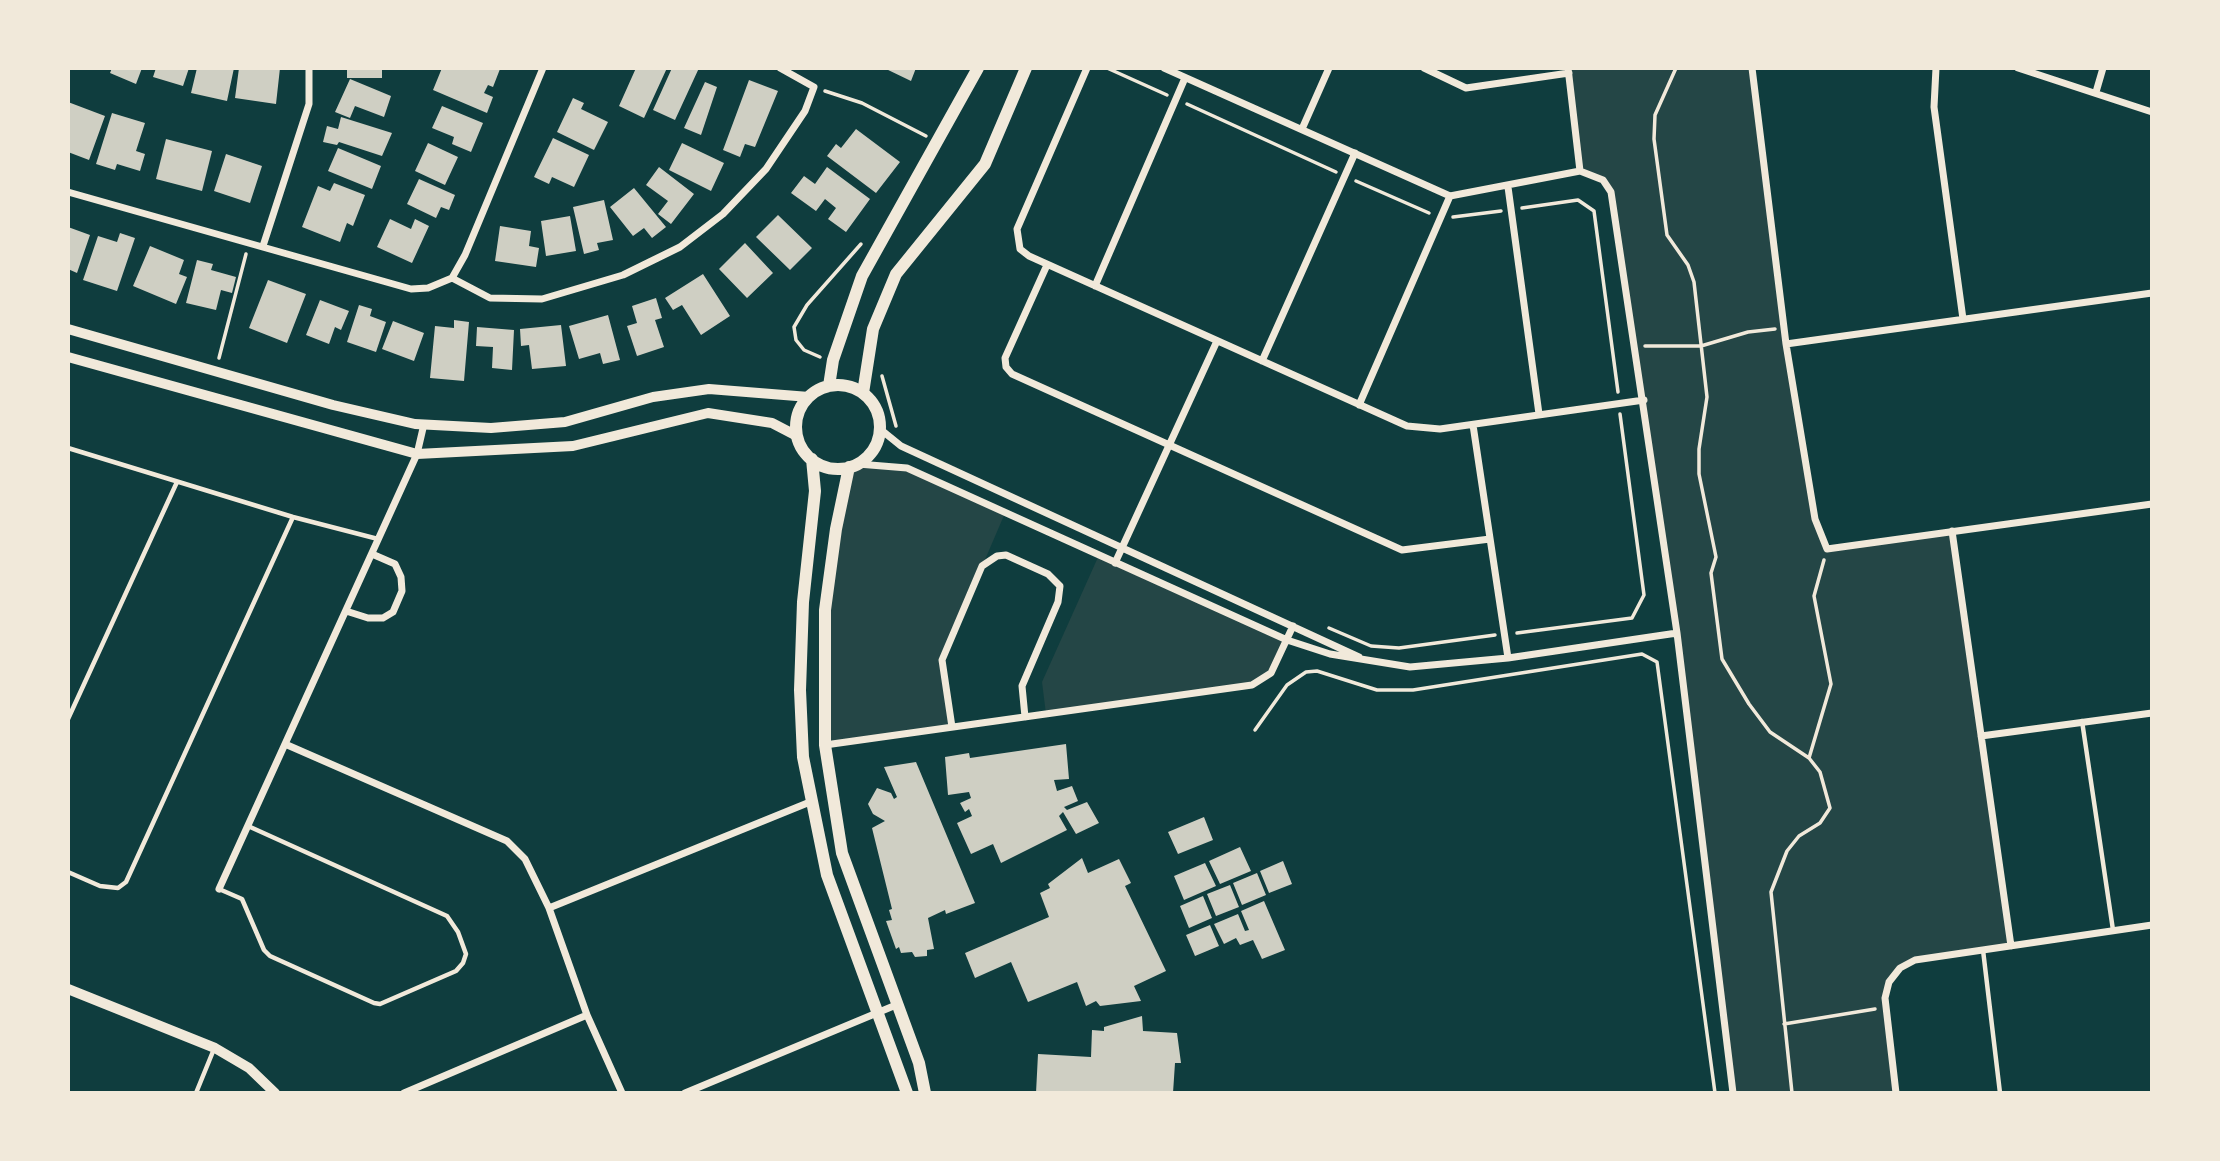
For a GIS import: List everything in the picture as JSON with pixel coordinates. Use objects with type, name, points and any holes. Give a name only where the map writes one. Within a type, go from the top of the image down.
[{"type":"main road","points":[[829,386],[833,360],[862,276],[978,68]]},
{"type":"main road","points":[[863,393],[869,369],[873,329],[896,274],[985,164],[1026,68]]},
{"type":"main road","points":[[811,459],[823,466],[853,465],[873,450],[880,429],[879,415],[863,393],[852,387],[829,386],[809,397],[796,422],[797,436],[811,459],[815,491],[803,602],[800,690],[803,757],[810,802],[827,875],[907,1093]]},
{"type":"main road","points":[[853,465],[836,529],[825,610],[825,745],[842,853],[919,1063],[925,1093]]},
{"type":"street","points":[[263,246],[309,104],[309,68]]},
{"type":"street","points":[[68,192],[411,289],[428,288],[452,278],[466,255],[543,68]]},
{"type":"street","points":[[452,278],[490,298],[542,299],[623,275],[680,247],[723,214],[766,169],[805,111],[814,87],[780,68]]},
{"type":"street","points":[[1087,68],[1017,229],[1020,249],[1047,265],[1359,405],[1423,430],[1644,400]]},
{"type":"street","points":[[1164,68],[1450,195],[1508,187],[1580,171],[1604,180],[1611,192],[1677,633],[1732,1093]]},
{"type":"street","points":[[1302,130],[1329,68]]},
{"type":"street","points":[[1424,68],[1466,88],[1568,71],[1580,171]]},
{"type":"street","points":[[1752,68],[1786,344],[1815,519],[1827,549],[2152,504]]},
{"type":"street","points":[[1936,68],[1934,107],[1963,319]]},
{"type":"street","points":[[2018,68],[2152,111]]},
{"type":"street","points":[[2096,92],[2103,68]]},
{"type":"street","points":[[1095,286],[1185,78]]},
{"type":"street","points":[[1262,361],[1354,153]]},
{"type":"street","points":[[1508,187],[1539,414]]},
{"type":"street","points":[[1359,405],[1450,195]]},
{"type":"street","points":[[1047,265],[1009,348],[1006,368],[1012,374],[1402,550],[1490,539]]},
{"type":"street","points":[[1786,344],[2152,292]]},
{"type":"street","points":[[68,329],[333,405],[424,424],[491,428],[565,422],[653,397],[709,389],[809,397]]},
{"type":"street","points":[[1115,563],[1217,341]]},
{"type":"street","points":[[68,357],[417,454],[573,446],[708,413],[772,423],[797,436]]},
{"type":"street","points":[[219,889],[417,454],[424,424]]},
{"type":"street","points":[[1474,425],[1508,658]]},
{"type":"street","points":[[880,429],[901,446],[1372,663]]},
{"type":"street","points":[[853,465],[906,468],[1287,640],[1330,654],[1372,663],[1410,667],[1508,658],[1677,633]]},
{"type":"street","points":[[1952,531],[2011,946]]},
{"type":"street","points":[[346,611],[368,618],[383,618],[393,612],[402,591],[401,577],[395,564],[372,554]]},
{"type":"street","points":[[952,727],[942,660],[982,566],[997,556],[1006,555],[1048,574],[1060,586],[1058,602],[1022,686],[1025,717]]},
{"type":"street","points":[[825,745],[1252,685],[1271,673],[1293,626]]},
{"type":"street","points":[[1981,736],[2152,713]]},
{"type":"street","points":[[285,744],[507,841],[525,859],[549,908],[587,1015],[622,1093]]},
{"type":"street","points":[[549,908],[810,802]]},
{"type":"street","points":[[1896,1093],[1885,1008],[1889,982],[1900,968],[1914,960],[2152,925]]},
{"type":"street","points":[[68,989],[215,1048],[249,1068],[275,1093]]},
{"type":"street","points":[[685,1093],[896,1005]]},
{"type":"street","points":[[404,1093],[587,1015]]},
{"type":"street","points":[[429,1082],[433,1093]]},
{"type":"lane","points":[[68,447],[293,517],[378,539]]},
{"type":"lane","points":[[68,719],[177,482]]},
{"type":"lane","points":[[68,872],[100,886],[118,888],[126,882],[293,517]]},
{"type":"lane","points":[[2082,721],[2113,931]]},
{"type":"lane","points":[[219,889],[242,899],[264,950],[270,956],[374,1003],[380,1004],[456,971],[463,963],[466,954],[458,932],[447,916],[247,826]]},
{"type":"lane","points":[[1983,950],[2000,1093]]},
{"type":"lane","points":[[196,1093],[215,1048]]},
{"type":"path","points":[[1107,68],[1440,219],[1578,200],[1594,211],[1644,595],[1632,618],[1399,648],[1371,646],[1322,625]]},
{"type":"path","points":[[1676,68],[1655,115],[1654,139],[1667,234],[1688,265],[1694,282],[1707,397],[1699,449],[1699,474],[1716,557],[1711,573],[1722,659],[1749,704],[1770,732],[1809,758],[1820,772],[1830,808],[1819,823],[1799,836],[1787,851],[1770,892],[1792,1093]]},
{"type":"path","points":[[814,87],[862,103],[928,138]]},
{"type":"path","points":[[926,144],[932,129]]},
{"type":"path","points":[[216,371],[250,242]]},
{"type":"path","points":[[833,360],[804,349],[796,340],[794,327],[807,304],[863,242]]},
{"type":"path","points":[[1636,346],[1701,346],[1748,332],[1784,328]]},
{"type":"path","points":[[869,369],[881,372],[900,432]]},
{"type":"path","points":[[1809,758],[1831,684],[1814,596],[1827,549]]},
{"type":"path","points":[[1255,730],[1287,685],[1306,672],[1317,671],[1377,690],[1413,690],[1642,654],[1657,662],[1715,1093]]},
{"type":"path","points":[[1784,1024],[1885,1008]]},
{"type":"shaded area","points":[[1569,68],[1752,68],[1786,344],[1815,519],[1827,549],[1952,531],[2011,946],[1915,960],[1900,968],[1885,998],[1896,1093],[1733,1093],[1677,633],[1611,192],[1603,180],[1580,171]]},
{"type":"shaded area","points":[[858,464],[907,468],[1005,513],[942,660],[952,727],[825,745],[825,610],[849,467]]},
{"type":"shaded area","points":[[1099,555],[1287,640],[1262,681],[1046,714],[1042,682]]},
{"type":"building","points":[[112,68],[142,68],[136,84],[110,73]]},
{"type":"building","points":[[156,68],[189,68],[183,86],[153,77]]},
{"type":"building","points":[[197,68],[234,68],[227,101],[191,93]]},
{"type":"building","points":[[239,68],[280,68],[276,104],[235,98]]},
{"type":"building","points":[[347,68],[382,68],[382,78],[347,78]]},
{"type":"building","points":[[442,68],[500,69],[493,87],[488,85],[484,93],[493,97],[487,113],[433,90]]},
{"type":"building","points":[[636,68],[667,68],[644,118],[619,106]]},
{"type":"building","points":[[672,68],[699,68],[675,120],[653,110]]},
{"type":"building","points":[[884,68],[916,68],[911,81]]},
{"type":"building","points":[[350,79],[391,96],[384,117],[355,106],[350,118],[335,112]]},
{"type":"building","points":[[749,80],[778,91],[755,147],[745,144],[740,157],[723,150]]},
{"type":"building","points":[[705,82],[717,87],[701,135],[684,128]]},
{"type":"building","points":[[573,98],[584,103],[581,109],[608,122],[594,150],[557,132]]},
{"type":"building","points":[[68,102],[105,116],[89,160],[68,152]]},
{"type":"building","points":[[442,106],[483,123],[471,152],[452,144],[454,137],[432,128]]},
{"type":"building","points":[[112,113],[145,123],[136,151],[145,154],[140,171],[117,164],[115,170],[96,164]]},
{"type":"building","points":[[341,117],[392,133],[382,156],[339,142],[337,145],[323,142],[327,126],[338,129]]},
{"type":"building","points":[[856,129],[900,162],[876,193],[827,156],[836,144],[841,148]]},
{"type":"building","points":[[553,138],[589,155],[574,187],[552,177],[549,184],[534,177]]},
{"type":"building","points":[[166,139],[212,151],[202,191],[156,179]]},
{"type":"building","points":[[428,143],[458,157],[445,185],[415,171]]},
{"type":"building","points":[[682,143],[724,163],[711,191],[669,170]]},
{"type":"building","points":[[338,148],[381,166],[372,189],[328,171]]},
{"type":"building","points":[[226,154],[262,166],[250,203],[214,191]]},
{"type":"building","points":[[659,167],[694,194],[671,224],[658,214],[668,201],[646,185]]},
{"type":"building","points":[[827,167],[870,199],[846,232],[828,219],[836,208],[825,199],[816,211],[791,193],[804,176],[815,184]]},
{"type":"building","points":[[419,179],[455,195],[449,210],[441,207],[436,218],[407,204]]},
{"type":"building","points":[[334,183],[365,195],[353,226],[347,223],[340,242],[302,227],[318,186],[330,191]]},
{"type":"building","points":[[634,188],[666,227],[652,238],[644,228],[633,236],[610,207]]},
{"type":"building","points":[[604,200],[613,240],[597,243],[599,250],[584,254],[573,207]]},
{"type":"building","points":[[778,215],[812,248],[790,270],[756,237]]},
{"type":"building","points":[[570,216],[576,251],[546,256],[541,221]]},
{"type":"building","points":[[390,219],[411,229],[415,219],[429,226],[412,263],[377,247]]},
{"type":"building","points":[[500,226],[531,231],[529,246],[539,248],[536,267],[495,261]]},
{"type":"building","points":[[68,227],[90,235],[77,273],[68,269]]},
{"type":"building","points":[[120,233],[135,238],[117,291],[83,280],[98,236],[117,242]]},
{"type":"building","points":[[745,243],[773,273],[747,298],[719,269]]},
{"type":"building","points":[[150,246],[184,260],[179,274],[187,277],[176,304],[133,286]]},
{"type":"building","points":[[197,260],[213,264],[211,270],[236,277],[232,293],[221,290],[216,310],[186,303]]},
{"type":"building","points":[[703,274],[730,316],[701,335],[682,305],[673,310],[665,298]]},
{"type":"building","points":[[268,280],[306,294],[287,343],[249,328]]},
{"type":"building","points":[[656,298],[662,318],[655,320],[664,347],[637,356],[627,326],[637,323],[632,306]]},
{"type":"building","points":[[320,300],[349,311],[341,330],[335,327],[329,344],[306,335]]},
{"type":"building","points":[[359,305],[372,309],[370,316],[386,322],[376,352],[347,342]]},
{"type":"building","points":[[608,315],[620,360],[603,364],[600,353],[579,359],[569,326]]},
{"type":"building","points":[[454,320],[469,322],[464,381],[430,378],[435,326],[454,328]]},
{"type":"building","points":[[393,321],[424,333],[414,361],[382,349]]},
{"type":"building","points":[[561,325],[566,366],[532,369],[529,345],[521,346],[520,329]]},
{"type":"building","points":[[477,327],[514,330],[512,370],[492,368],[493,347],[476,346]]},
{"type":"building","points":[[1066,744],[1069,779],[1054,780],[1057,791],[1072,786],[1078,801],[1064,807],[1067,810],[1087,802],[1099,823],[1076,834],[1063,812],[1059,816],[1067,830],[1001,863],[993,844],[971,854],[957,823],[972,816],[969,809],[965,812],[960,803],[971,798],[969,792],[948,795],[945,757],[969,753],[970,758]]},
{"type":"building","points":[[916,762],[975,903],[946,914],[945,910],[928,918],[934,949],[927,950],[927,956],[915,957],[912,952],[901,953],[899,947],[896,949],[886,921],[892,920],[889,910],[892,909],[872,828],[885,821],[873,814],[868,804],[877,788],[891,793],[894,799],[897,797],[884,767]]},
{"type":"building","points":[[1204,817],[1213,840],[1178,854],[1168,832]]},
{"type":"building","points":[[1240,847],[1251,871],[1220,884],[1209,861]]},
{"type":"building","points":[[1082,858],[1088,873],[1119,859],[1131,883],[1125,886],[1166,971],[1134,986],[1141,1001],[1100,1006],[1096,1001],[1086,1006],[1077,982],[1028,1002],[1011,962],[975,978],[965,953],[1049,917],[1040,893],[1050,888],[1048,884]]},
{"type":"building","points":[[1283,861],[1292,884],[1269,893],[1260,871]]},
{"type":"building","points":[[1205,863],[1216,886],[1184,900],[1174,876]]},
{"type":"building","points":[[1257,873],[1266,895],[1242,905],[1233,883]]},
{"type":"building","points":[[1230,885],[1239,907],[1216,916],[1207,894]]},
{"type":"building","points":[[1203,896],[1212,918],[1189,928],[1180,906]]},
{"type":"building","points":[[1264,901],[1285,950],[1262,959],[1253,940],[1240,945],[1236,938],[1224,944],[1214,924],[1238,914],[1245,931],[1249,930],[1241,911]]},
{"type":"building","points":[[1210,925],[1219,946],[1195,956],[1186,935]]},
{"type":"building","points":[[1142,1016],[1143,1031],[1177,1033],[1181,1063],[1175,1063],[1173,1093],[1036,1093],[1038,1054],[1091,1057],[1092,1030],[1104,1031],[1104,1027]]}]
